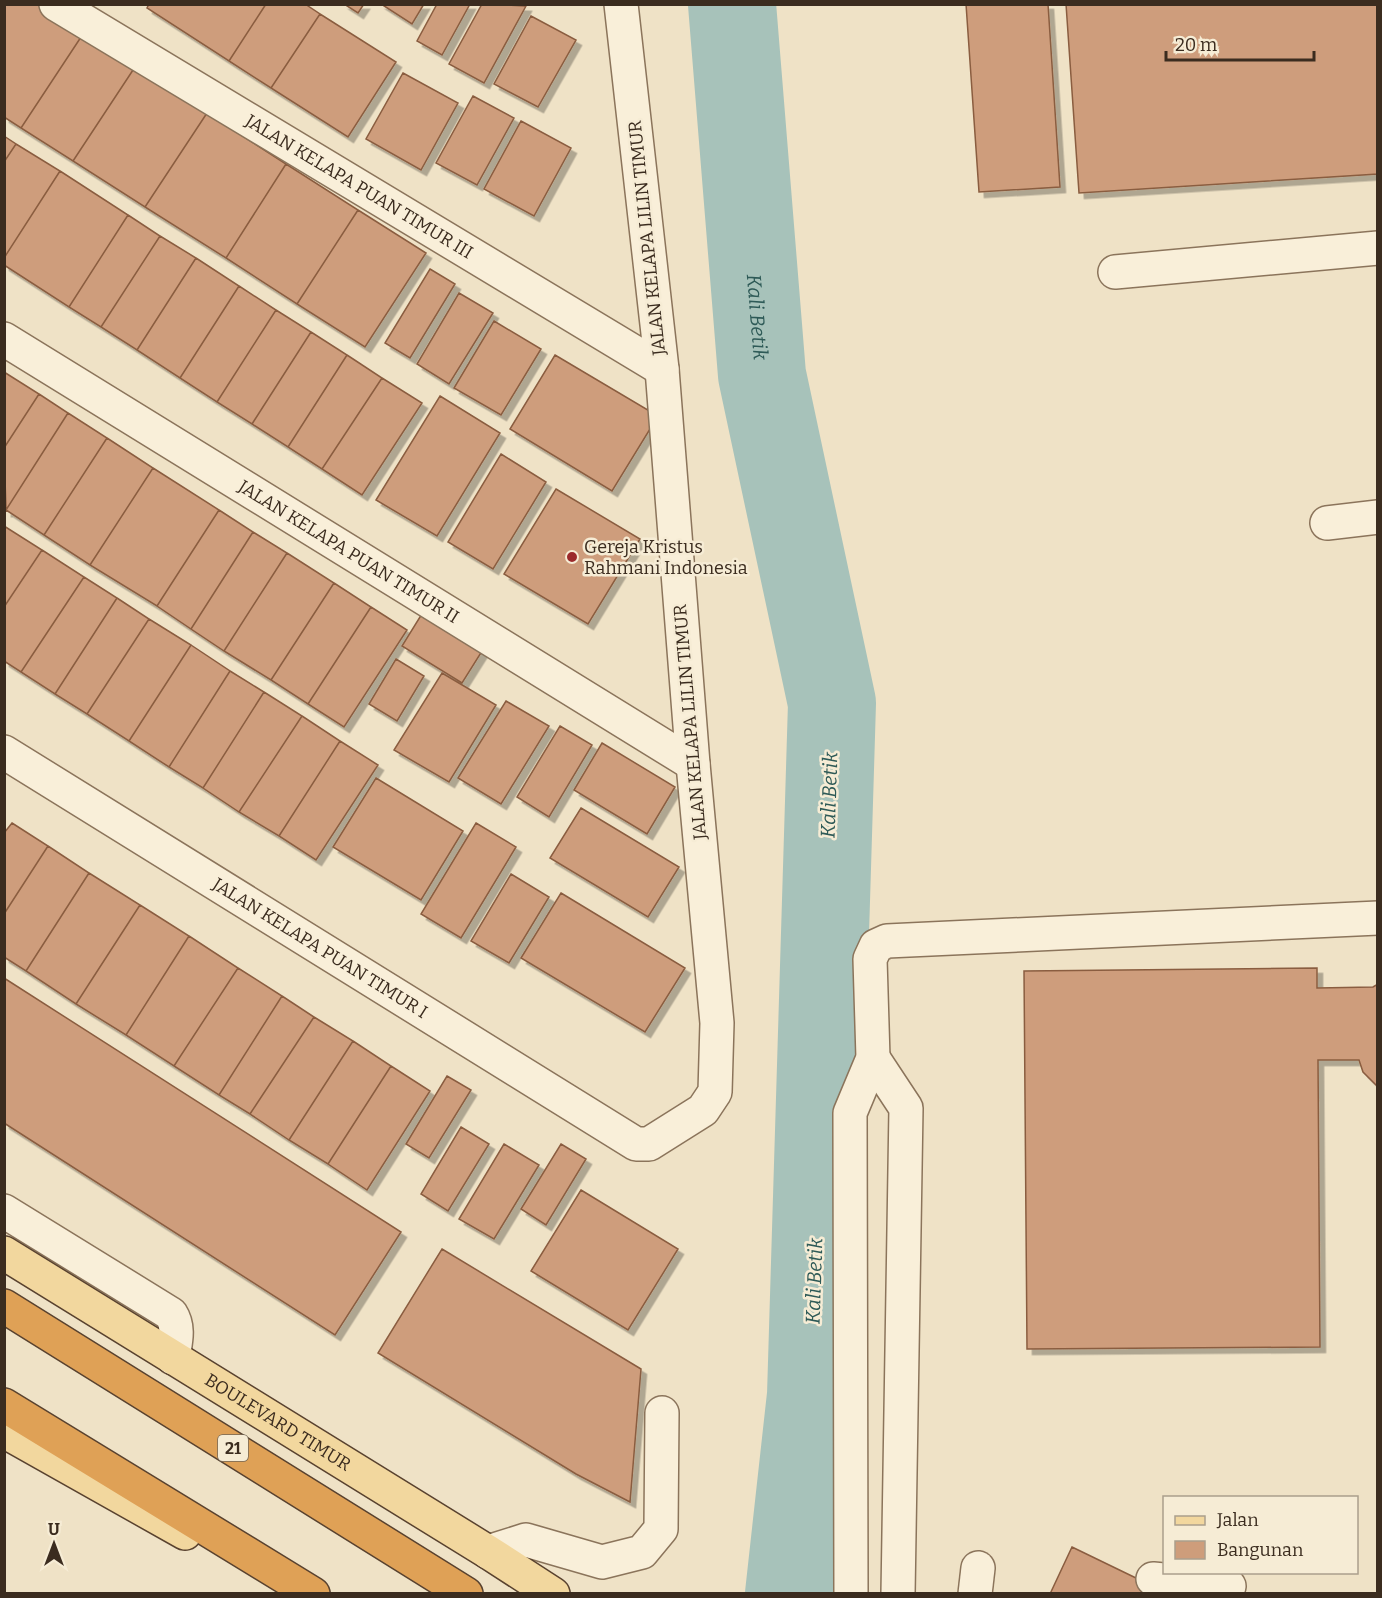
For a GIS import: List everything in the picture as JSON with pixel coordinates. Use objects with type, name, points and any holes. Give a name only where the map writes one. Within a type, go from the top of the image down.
[{"type":"highway","name":"21","points":[[4,1306],[466,1593]]},
{"type":"highway","points":[[4,1405],[313,1593]]},
{"type":"main road","name":"BOULEVARD TIMUR","points":[[4,1253],[553,1593]]},
{"type":"main road","points":[[4,1431],[291,1593]]},
{"type":"street","name":"JALAN KELAPA PUAN TIMUR III","points":[[56,4],[662,369]]},
{"type":"street","name":"JALAN KELAPA LILIN TIMUR","points":[[621,4],[662,369],[693,764],[717,1023],[715,1092],[703,1110],[649,1144],[636,1144]]},
{"type":"street","points":[[1115,272],[1377,248]]},
{"type":"street","name":"JALAN KELAPA PUAN TIMUR II","points":[[4,339],[693,764]]},
{"type":"street","points":[[1327,523],[1377,518]]},
{"type":"street","name":"JALAN KELAPA PUAN TIMUR I","points":[[4,752],[636,1144]]},
{"type":"street","points":[[851,1593],[850,1113],[873,1058],[870,958],[876,946],[887,940],[1377,918]]},
{"type":"street","points":[[873,1058],[906,1108],[898,1593]]},
{"type":"street","points":[[4,1210],[171,1314],[176,1321],[177,1329],[173,1358]]},
{"type":"street","points":[[488,1552],[526,1540],[602,1562],[642,1552],[661,1529],[662,1413]]},
{"type":"street","points":[[1153,1580],[1233,1591]]},
{"type":"building","points":[[4,4],[37,4],[83,34],[21,128],[4,117]]},
{"type":"building","points":[[149,4],[266,4],[229,61],[147,8]]},
{"type":"building","points":[[266,4],[305,4],[320,14],[271,88],[229,61]]},
{"type":"building","points":[[344,4],[364,4],[358,13]]},
{"type":"building","points":[[381,4],[424,4],[412,24]]},
{"type":"building","points":[[437,4],[470,4],[442,55],[417,41]]},
{"type":"building","points":[[482,4],[526,6],[484,83],[449,64]]},
{"type":"building","points":[[966,4],[1048,4],[1060,187],[979,192]]},
{"type":"building","points":[[1066,4],[1378,4],[1378,174],[1079,193]]},
{"type":"building","points":[[320,14],[396,62],[348,137],[271,88]]},
{"type":"building","points":[[531,16],[576,40],[538,107],[494,84]]},
{"type":"building","points":[[83,34],[135,67],[73,161],[21,128]]},
{"type":"building","points":[[135,67],[207,113],[145,207],[73,161]]},
{"type":"building","points":[[403,73],[458,103],[421,170],[366,139]]},
{"type":"building","points":[[473,96],[514,118],[477,185],[436,163]]},
{"type":"building","points":[[207,113],[286,164],[226,258],[145,207]]},
{"type":"building","points":[[521,121],[571,148],[534,216],[484,189]]},
{"type":"building","points":[[4,136],[16,144],[4,162]]},
{"type":"building","points":[[16,144],[60,171],[4,258],[4,162]]},
{"type":"building","points":[[286,164],[358,210],[297,304],[226,258]]},
{"type":"building","points":[[60,171],[128,215],[69,307],[4,265],[4,258]]},
{"type":"building","points":[[358,210],[426,253],[365,347],[297,304]]},
{"type":"building","points":[[128,215],[160,236],[101,327],[69,307]]},
{"type":"building","points":[[160,236],[196,258],[137,350],[101,327]]},
{"type":"building","points":[[196,258],[239,286],[180,378],[137,350]]},
{"type":"building","points":[[430,269],[455,284],[410,358],[385,343]]},
{"type":"building","points":[[239,286],[276,310],[217,402],[180,378]]},
{"type":"building","points":[[459,293],[493,313],[449,384],[417,364]]},
{"type":"building","points":[[276,310],[311,332],[252,424],[217,402]]},
{"type":"building","points":[[494,321],[541,349],[501,415],[454,388]]},
{"type":"building","points":[[311,332],[347,355],[288,447],[252,424]]},
{"type":"building","points":[[347,355],[382,378],[322,469],[288,447]]},
{"type":"building","points":[[555,355],[658,416],[612,491],[510,429]]},
{"type":"building","points":[[4,372],[39,394],[4,448]]},
{"type":"building","points":[[382,378],[422,403],[362,495],[322,469]]},
{"type":"building","points":[[39,394],[68,413],[6,510],[4,448]]},
{"type":"building","points":[[440,396],[500,433],[437,536],[376,500]]},
{"type":"building","points":[[68,413],[107,438],[44,535],[6,510]]},
{"type":"building","points":[[107,438],[153,468],[90,565],[44,535]]},
{"type":"building","points":[[501,454],[546,482],[493,569],[448,542]]},
{"type":"building","points":[[153,468],[219,510],[157,606],[90,565]]},
{"type":"building","name":"Gereja Kristus Rahmani Indonesia","points":[[556,489],[640,539],[588,624],[504,574]]},
{"type":"building","points":[[219,510],[253,532],[191,629],[157,606]]},
{"type":"building","points":[[4,526],[42,550],[4,607]]},
{"type":"building","points":[[253,532],[287,553],[224,651],[191,629]]},
{"type":"building","points":[[42,550],[84,577],[21,672],[4,661],[4,607]]},
{"type":"building","points":[[287,553],[334,583],[271,680],[224,651]]},
{"type":"building","points":[[84,577],[117,598],[55,694],[21,672]]},
{"type":"building","points":[[334,583],[371,607],[308,704],[271,680]]},
{"type":"building","points":[[117,598],[149,619],[87,714],[55,694]]},
{"type":"building","points":[[428,604],[489,640],[462,683],[402,646]]},
{"type":"building","points":[[371,607],[407,630],[344,727],[308,704]]},
{"type":"building","points":[[149,619],[191,645],[129,741],[87,714]]},
{"type":"building","points":[[191,645],[230,671],[169,767],[129,741]]},
{"type":"building","points":[[396,659],[424,676],[397,721],[369,704]]},
{"type":"building","points":[[230,671],[264,692],[203,788],[169,767]]},
{"type":"building","points":[[442,673],[496,705],[449,782],[394,750]]},
{"type":"building","points":[[264,692],[302,716],[239,812],[203,788]]},
{"type":"building","points":[[506,701],[549,726],[501,804],[458,778]]},
{"type":"building","points":[[302,716],[340,741],[279,836],[239,812]]},
{"type":"building","points":[[560,726],[592,745],[549,817],[517,797]]},
{"type":"building","points":[[340,741],[378,765],[316,860],[279,836]]},
{"type":"building","points":[[602,743],[675,787],[647,834],[574,790]]},
{"type":"building","points":[[376,778],[463,831],[421,900],[333,847]]},
{"type":"building","points":[[581,808],[679,867],[648,917],[550,858]]},
{"type":"building","points":[[12,823],[48,846],[4,914],[4,833]]},
{"type":"building","points":[[476,823],[516,847],[461,938],[421,914]]},
{"type":"building","points":[[48,846],[89,873],[26,971],[4,957],[4,914]]},
{"type":"building","points":[[89,873],[140,905],[76,1004],[26,971]]},
{"type":"building","points":[[511,874],[549,897],[509,963],[471,941]]},
{"type":"building","points":[[561,893],[685,968],[645,1032],[521,958]]},
{"type":"building","points":[[140,905],[189,936],[126,1035],[76,1004]]},
{"type":"building","points":[[189,936],[238,968],[174,1066],[126,1035]]},
{"type":"building","points":[[238,968],[282,996],[219,1095],[174,1066]]},
{"type":"building","points":[[1317,968],[1317,988],[1373,987],[1378,984],[1378,1087],[1363,1072],[1359,1060],[1318,1060],[1320,1347],[1027,1349],[1024,971]]},
{"type":"building","points":[[4,978],[401,1232],[335,1335],[4,1123]]},
{"type":"building","points":[[282,996],[314,1017],[250,1114],[219,1095]]},
{"type":"building","points":[[314,1017],[353,1041],[289,1140],[250,1114]]},
{"type":"building","points":[[353,1041],[391,1066],[328,1164],[289,1140]]},
{"type":"building","points":[[391,1066],[430,1091],[367,1190],[328,1164]]},
{"type":"building","points":[[447,1076],[471,1090],[429,1158],[406,1144]]},
{"type":"building","points":[[461,1127],[489,1144],[448,1211],[421,1194]]},
{"type":"building","points":[[504,1144],[539,1165],[494,1239],[459,1219]]},
{"type":"building","points":[[561,1144],[586,1159],[546,1225],[521,1209]]},
{"type":"building","points":[[581,1190],[678,1249],[628,1330],[531,1271]]},
{"type":"building","points":[[442,1249],[641,1369],[630,1502],[576,1474],[378,1353]]},
{"type":"building","points":[[1072,1547],[1169,1594],[1050,1594]]},
{"type":"waterway","name":"Kali Betik","points":[[732,4],[762,375],[832,703],[811,1395],[789,1594]]},
{"type":"place","name":"Gereja Kristus Rahmani Indonesia","points":[[572,557]]}]
